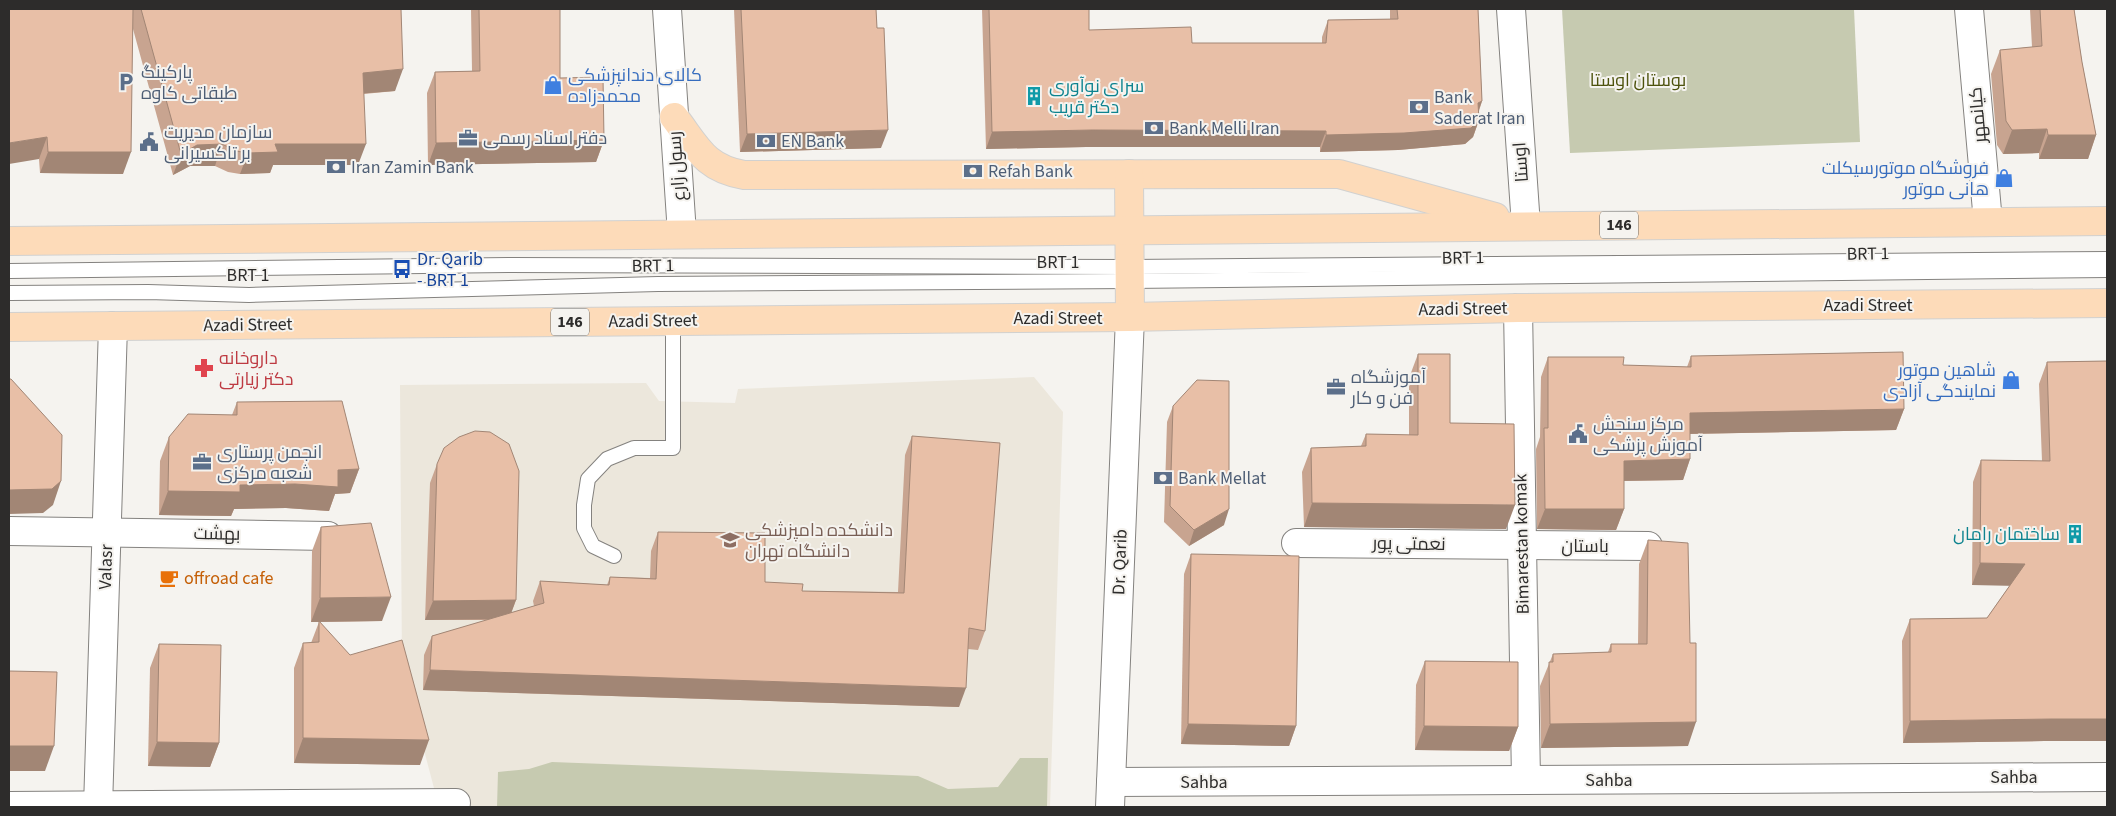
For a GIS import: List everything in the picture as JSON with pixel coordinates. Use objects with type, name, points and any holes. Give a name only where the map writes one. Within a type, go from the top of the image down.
[{"type":"main road","points":[[674,117],[709,163],[726,172],[744,175],[1339,174],[1526,226]]},
{"type":"main road","points":[[1130,174],[1130,317]]},
{"type":"main road","name":"146","points":[[9,240],[2107,220]]},
{"type":"main road","name":"Azadi Street","points":[[9,327],[1130,317],[1518,308],[2107,303]]},
{"type":"street","name":"رسول زارع","points":[[667,9],[682,234]]},
{"type":"street","name":"اوستا","points":[[1511,9],[1526,226]]},
{"type":"street","name":"کیانمهر","points":[[1969,9],[1988,222]]},
{"type":"street","name":"Bimarestan komak","points":[[1518,308],[1526,780]]},
{"type":"street","name":"Dr. Qarib","points":[[1111,795],[1130,317]]},
{"type":"street","name":"Valasr","points":[[98,806],[114,326]]},
{"type":"street","name":"بهشت","points":[[9,531],[328,536]]},
{"type":"street","name":"نعمتی پور","points":[[1296,543],[1522,545]]},
{"type":"street","name":"باستان","points":[[1522,545],[1648,546]]},
{"type":"street","name":"Sahba","points":[[1111,795],[1526,780],[2107,777]]},
{"type":"street","points":[[9,806],[456,803]]},
{"type":"lane","name":"BRT 1","points":[[9,293],[148,292],[249,295],[1130,274],[2107,259]]},
{"type":"lane","name":"BRT 1","points":[[9,271],[508,265],[1130,274],[2107,270]]},
{"type":"lane","points":[[614,556],[593,546],[584,528],[584,505],[588,479],[608,458],[634,448],[673,448],[674,321]]},
{"type":"shaded area","name":"دانشکده دامپزشکی دانشگاه تهران","points":[[1034,377],[1063,412],[1050,807],[439,807],[402,667],[400,385],[646,383],[659,401],[735,403],[738,389]]},
{"type":"green space","name":"بوستان اوستا","points":[[1562,9],[1854,9],[1860,142],[1570,153]]},
{"type":"green space","points":[[1020,758],[1048,758],[1047,807],[497,807],[498,772],[529,769],[552,762],[918,776],[948,789],[998,787]]},
{"type":"building","points":[[9,9],[133,9],[131,152],[48,152],[47,137],[9,143]]},
{"type":"building","points":[[141,9],[401,9],[403,69],[363,73],[366,144],[275,144],[278,152],[248,153],[236,151],[222,144],[197,145],[181,154]]},
{"type":"building","points":[[479,9],[560,9],[560,78],[603,77],[604,140],[436,143],[435,72],[480,71]]},
{"type":"building","points":[[741,9],[876,9],[877,28],[884,28],[888,130],[747,134]]},
{"type":"building","points":[[989,9],[1089,9],[1089,30],[1191,27],[1192,43],[1326,43],[1328,20],[1398,19],[1397,9],[1478,9],[1482,101],[1478,103],[1479,120],[1471,128],[1404,133],[1326,135],[1326,131],[1092,130],[992,132]]},
{"type":"building","points":[[2040,9],[2074,9],[2096,135],[2048,135],[2047,129],[2012,130],[2006,121],[2000,50],[2042,46]]},
{"type":"building","points":[[1903,352],[1904,409],[1690,413],[1690,459],[1624,461],[1624,509],[1545,509],[1544,428],[1548,428],[1548,357],[1624,357],[1623,365],[1691,367],[1691,356]]},
{"type":"building","points":[[1418,354],[1450,354],[1450,423],[1514,424],[1515,505],[1312,503],[1311,448],[1366,446],[1366,434],[1418,435]]},
{"type":"building","points":[[2107,361],[2107,719],[1910,721],[1910,619],[1987,618],[2025,564],[1980,563],[1981,460],[2050,461],[2047,362]]},
{"type":"building","points":[[9,379],[62,435],[61,481],[52,489],[9,490]]},
{"type":"building","points":[[1197,380],[1229,381],[1229,509],[1194,530],[1170,506],[1173,406]]},
{"type":"building","points":[[342,401],[359,469],[338,470],[338,487],[295,484],[240,485],[240,492],[168,491],[169,437],[188,414],[237,415],[237,402]]},
{"type":"building","points":[[475,431],[490,432],[509,444],[519,471],[516,600],[433,601],[437,464],[444,448],[459,437]]},
{"type":"building","points":[[912,436],[1000,443],[985,631],[969,628],[966,688],[430,670],[432,636],[544,603],[540,581],[609,585],[610,577],[656,579],[658,532],[765,533],[765,582],[803,584],[802,591],[904,593]]},
{"type":"building","points":[[371,523],[391,597],[320,598],[321,527]]},
{"type":"building","points":[[1648,540],[1688,543],[1690,643],[1696,643],[1696,722],[1550,724],[1549,662],[1553,662],[1553,654],[1611,652],[1611,644],[1647,644]]},
{"type":"building","points":[[1191,554],[1299,556],[1296,726],[1188,724]]},
{"type":"building","points":[[319,621],[350,655],[402,640],[429,740],[303,738],[303,643],[319,642]]},
{"type":"building","points":[[159,644],[221,645],[219,743],[157,742]]},
{"type":"building","points":[[1425,661],[1518,662],[1518,727],[1424,726]]},
{"type":"building","points":[[9,671],[57,672],[54,746],[9,746]]},
{"type":"place","name":"پارکینگ طبقاتی کاوه","points":[[126,82]]},
{"type":"place","name":"کالاى دندانپزشکى محمدزاده","points":[[553,85]]},
{"type":"place","name":"سرای نوآوری دکتر قریب","points":[[1034,96]]},
{"type":"place","name":"Bank Saderat Iran","points":[[1419,107]]},
{"type":"place","name":"Bank Melli Iran","points":[[1154,128]]},
{"type":"place","name":"دفتر اسناد رسمی","points":[[468,138]]},
{"type":"place","name":"EN Bank","points":[[766,141]]},
{"type":"place","name":"سازمان مدیریت بر تاکسیرانی","points":[[149,142]]},
{"type":"place","name":"Iran Zamin Bank","points":[[336,167]]},
{"type":"place","name":"Refah Bank","points":[[973,171]]},
{"type":"place","name":"فروشگاه موتورسیکلت هانی موتور","points":[[2004,178]]},
{"type":"place","name":"Dr. Qarib - BRT 1","points":[[402,269]]},
{"type":"place","name":"داروخانه دکتر زیارتی","points":[[204,368]]},
{"type":"place","name":"شاهین موتور نمایندگی آزادی","points":[[2011,380]]},
{"type":"place","name":"آموزشگاه فن و کار","points":[[1336,387]]},
{"type":"place","name":"مرکز سنجش آموزش پزشکی","points":[[1578,434]]},
{"type":"place","name":"انجمن پرستاری شعبه مرکزی","points":[[202,462]]},
{"type":"place","name":"Bank Mellat","points":[[1163,478]]},
{"type":"place","name":"ساختمان رامان","points":[[2075,534]]},
{"type":"place","name":"دانشکده دامپزشکی دانشگاه تهران","points":[[730,540]]},
{"type":"place","name":"offroad cafe","points":[[169,578]]}]
